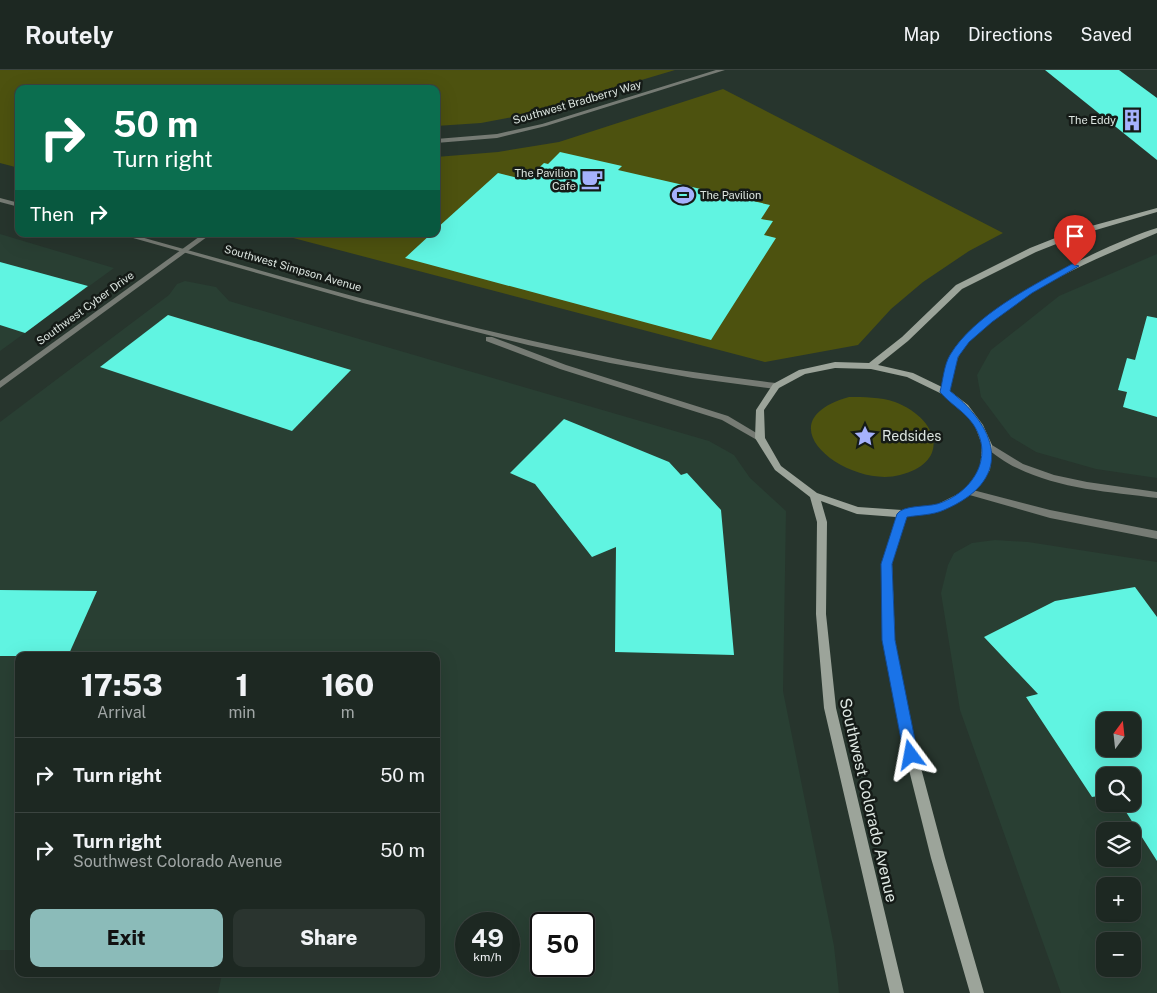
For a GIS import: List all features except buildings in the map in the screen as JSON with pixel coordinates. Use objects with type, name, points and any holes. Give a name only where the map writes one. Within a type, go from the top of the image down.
[{"type":"main road","points":[[871,366],[904,339],[959,287],[1032,250],[1076,233],[1157,210]]},
{"type":"main road","points":[[945,392],[954,357],[966,340],[988,320],[1029,291],[1090,258],[1157,230]]},
{"type":"main road","points":[[835,365],[871,366],[910,375],[945,392],[970,413],[979,425],[987,444],[985,470],[969,492],[940,507],[902,514],[856,510],[814,494],[778,468],[760,438],[760,410],[776,386],[802,372],[835,365]]},
{"type":"main road","name":"Southwest Colorado Avenue","points":[[814,494],[822,522],[821,614],[830,708],[897,993]]},
{"type":"main road","points":[[902,514],[887,564],[889,640],[907,738],[938,858],[977,993]]},
{"type":"street","name":"Southwest Bradberry Way","points":[[440,141],[497,136],[544,126],[722,70]]},
{"type":"street","points":[[0,200],[15,204]]},
{"type":"street","name":"Southwest Simpson Avenue","points":[[134,237],[456,327],[713,380],[776,386]]},
{"type":"street","points":[[184,250],[203,237]]},
{"type":"street","name":"Southwest Cyber Drive","points":[[0,385],[184,250]]},
{"type":"street","name":"Southwest Simpson Avenue","points":[[456,327],[563,367],[717,415],[760,438]]},
{"type":"street","points":[[987,444],[1019,465],[1052,476],[1092,486],[1157,495]]},
{"type":"street","points":[[969,492],[1050,514],[1157,534]]},
{"type":"shaded area","points":[[0,234],[114,268],[0,351]]},
{"type":"shaded area","points":[[1157,254],[1157,478],[1096,469],[1036,452],[1011,437],[981,397],[977,375],[991,350],[1059,296]]},
{"type":"shaded area","points":[[185,281],[216,287],[229,301],[709,441],[734,455],[750,478],[786,511],[783,691],[834,946],[839,993],[218,993],[221,977],[440,977],[440,652],[15,652],[15,950],[0,950],[0,422],[169,295],[177,284]]},
{"type":"shaded area","points":[[995,540],[1028,542],[1157,562],[1157,993],[1061,993],[960,710],[941,593],[948,565],[954,553],[972,543]]},
{"type":"green space","points":[[0,70],[675,70],[524,115],[481,123],[440,126],[440,85],[15,85],[15,167],[0,163]]},
{"type":"green space","name":"The Pavilion","points":[[723,89],[1003,233],[969,251],[923,282],[891,309],[858,345],[765,362],[289,237],[440,237],[440,157],[498,152],[559,142]]},
{"type":"green space","points":[[849,397],[889,400],[909,409],[921,418],[929,428],[933,439],[933,450],[927,460],[917,468],[900,475],[879,477],[858,472],[838,463],[822,451],[812,436],[812,422],[824,408]]},
{"type":"place","name":"The Eddy","points":[[1132,120]]},
{"type":"place","name":"The Pavilion Cafe","points":[[592,179]]},
{"type":"place","name":"The Pavilion","points":[[683,195]]},
{"type":"place","name":"Redsides","points":[[865,436]]},
{"type":"route","points":[[911,755],[889,640],[887,564],[902,514],[940,507],[969,492],[985,470],[987,444],[979,425],[965,407],[945,392],[954,357],[966,340],[988,320],[1029,291],[1075,266]]}]
